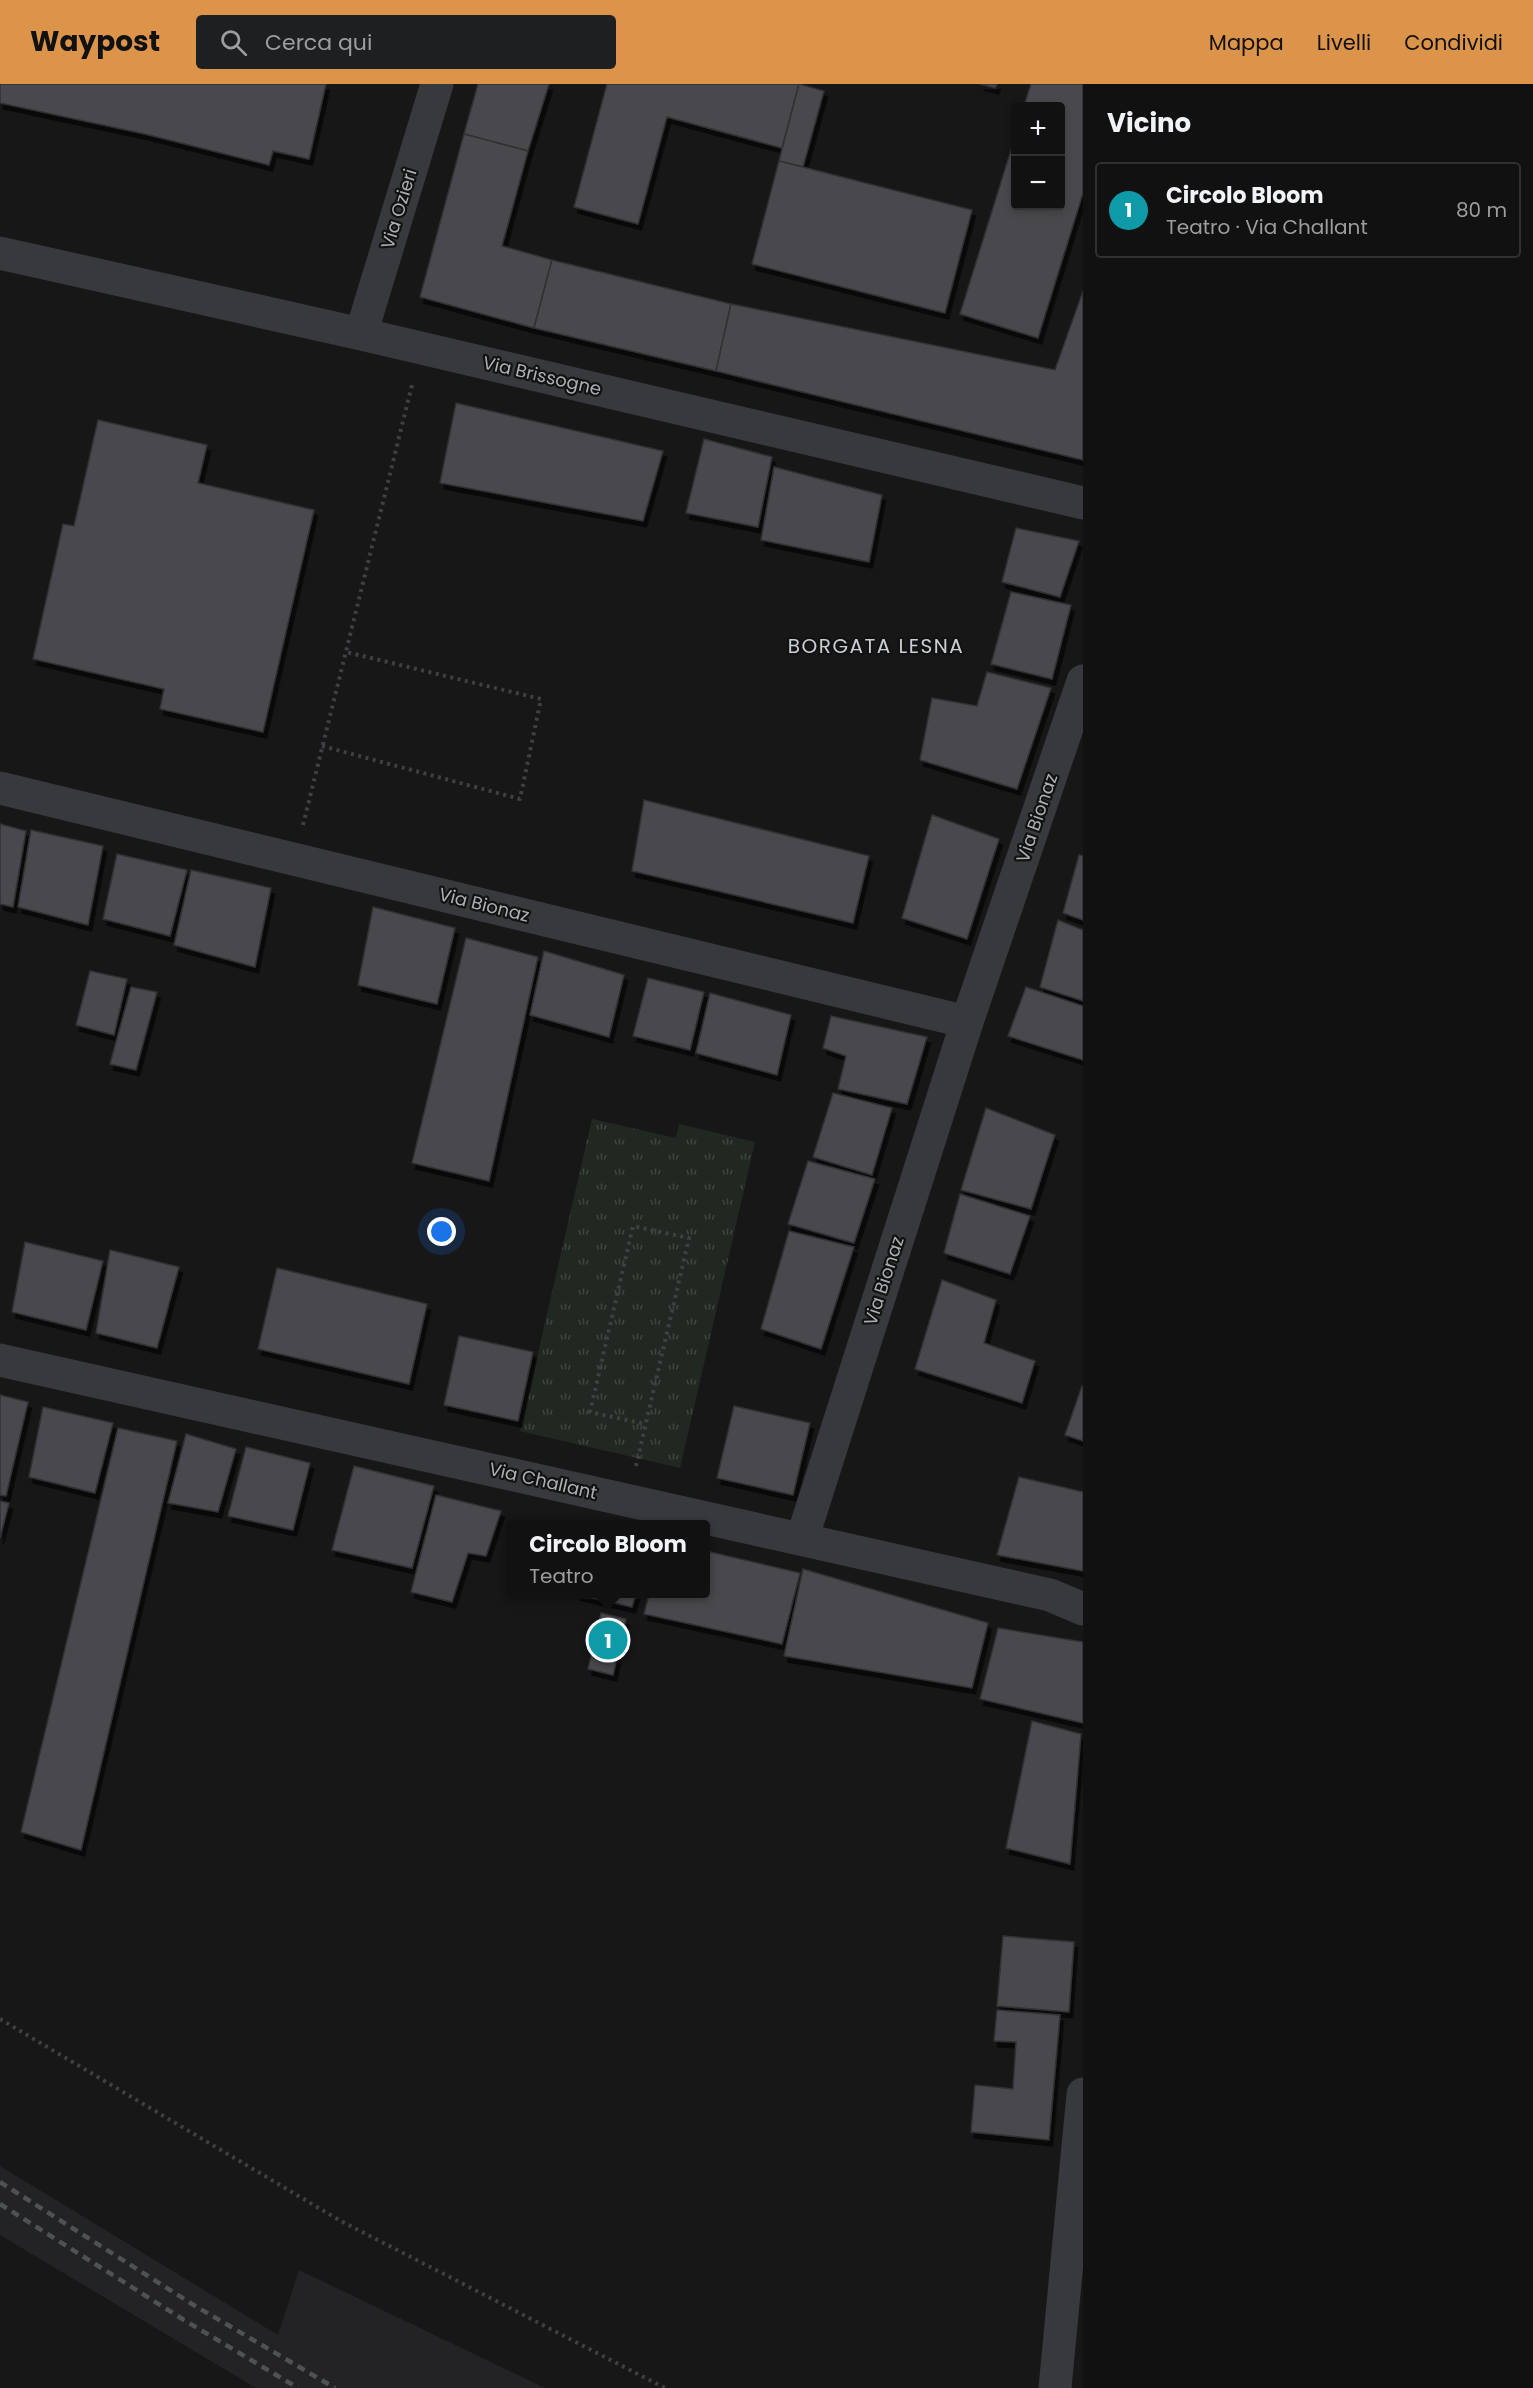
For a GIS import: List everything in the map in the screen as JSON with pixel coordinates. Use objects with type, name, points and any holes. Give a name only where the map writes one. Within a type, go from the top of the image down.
[{"type":"street","name":"Via Ozieri","points":[[361,334],[437,84]]},
{"type":"street","name":"Via Brissogne","points":[[0,253],[361,334],[1083,503]]},
{"type":"street","name":"Via Bionaz","points":[[802,1539],[967,1022],[1083,681]]},
{"type":"street","name":"Via Bionaz","points":[[0,788],[967,1022]]},
{"type":"street","name":"Via Challant","points":[[0,1360],[1050,1595],[1083,1610]]},
{"type":"street","points":[[1054,2388],[1083,2094]]},
{"type":"path","points":[[294,860],[421,348]]},
{"type":"path","points":[[322,746],[520,799],[541,699],[346,652]]},
{"type":"path","points":[[628,1500],[689,1238],[633,1226],[590,1412],[645,1424]]},
{"type":"path","points":[[0,2019],[339,2220],[664,2388]]},
{"type":"shaded area","points":[[0,2166],[278,2335],[299,2270],[545,2388],[256,2388],[0,2235]]},
{"type":"green space","points":[[592,1119],[676,1138],[679,1124],[755,1142],[680,1468],[520,1431]]},
{"type":"building","points":[[0,84],[326,84],[309,159],[273,151],[269,165],[145,134],[0,103]]},
{"type":"building","points":[[478,84],[549,84],[528,151],[464,134]]},
{"type":"building","points":[[607,84],[799,84],[782,148],[667,117],[638,224],[574,207]]},
{"type":"building","points":[[799,84],[824,91],[803,167],[779,161]]},
{"type":"building","points":[[980,84],[997,84],[995,88]]},
{"type":"building","points":[[1031,84],[1083,84],[1083,193],[1038,338],[960,314],[1011,150],[1011,210],[1065,210],[1065,102],[1025,102]]},
{"type":"building","points":[[464,134],[528,151],[502,246],[552,260],[534,328],[420,297]]},
{"type":"building","points":[[779,161],[972,210],[945,313],[752,264]]},
{"type":"building","points":[[552,260],[731,304],[716,371],[534,328]]},
{"type":"building","points":[[1083,291],[1083,460],[716,371],[731,304],[1055,370]]},
{"type":"building","points":[[456,403],[663,451],[643,521],[440,483]]},
{"type":"building","points":[[98,420],[207,445],[198,483],[314,510],[263,732],[160,709],[164,689],[33,659],[63,524],[74,526]]},
{"type":"building","points":[[704,439],[772,457],[758,527],[686,513]]},
{"type":"building","points":[[774,467],[882,495],[869,562],[761,540]]},
{"type":"building","points":[[1016,528],[1079,541],[1060,597],[1002,582]]},
{"type":"building","points":[[1011,592],[1071,605],[1052,679],[991,664]]},
{"type":"building","points":[[987,672],[1051,688],[1017,789],[920,760],[932,698],[977,706]]},
{"type":"building","points":[[644,800],[869,856],[853,923],[632,871]]},
{"type":"building","points":[[932,815],[999,839],[967,939],[902,918]]},
{"type":"building","points":[[0,824],[26,831],[13,907],[0,904]]},
{"type":"building","points":[[31,830],[103,846],[88,925],[18,907]]},
{"type":"building","points":[[117,854],[187,870],[170,936],[103,919]]},
{"type":"building","points":[[1079,855],[1083,856],[1083,920],[1063,913]]},
{"type":"building","points":[[191,870],[271,888],[255,967],[174,945]]},
{"type":"building","points":[[373,907],[455,928],[437,1004],[358,985]]},
{"type":"building","points":[[1058,920],[1083,930],[1083,1001],[1040,987]]},
{"type":"building","points":[[466,938],[538,957],[489,1181],[412,1163]]},
{"type":"building","points":[[544,951],[624,975],[609,1037],[530,1015]]},
{"type":"building","points":[[90,971],[127,979],[114,1035],[76,1025]]},
{"type":"building","points":[[648,978],[704,992],[690,1050],[633,1036]]},
{"type":"building","points":[[131,987],[157,992],[136,1070],[110,1064]]},
{"type":"building","points":[[1026,987],[1083,1006],[1083,1060],[1008,1036]]},
{"type":"building","points":[[710,993],[791,1015],[777,1075],[696,1053]]},
{"type":"building","points":[[831,1016],[927,1037],[907,1104],[838,1089],[846,1056],[823,1048]]},
{"type":"building","points":[[833,1093],[892,1108],[872,1175],[813,1157]]},
{"type":"building","points":[[986,1108],[1055,1135],[1031,1209],[961,1190]]},
{"type":"building","points":[[808,1161],[875,1179],[854,1243],[788,1224]]},
{"type":"building","points":[[960,1194],[1030,1216],[1010,1274],[944,1253]]},
{"type":"building","points":[[789,1231],[854,1247],[821,1349],[761,1329]]},
{"type":"building","points":[[25,1242],[103,1261],[86,1330],[12,1312]]},
{"type":"building","points":[[110,1250],[179,1267],[157,1348],[96,1333]]},
{"type":"building","points":[[277,1268],[427,1304],[409,1384],[258,1349]]},
{"type":"building","points":[[942,1280],[996,1300],[984,1343],[1035,1361],[1022,1403],[915,1369]]},
{"type":"building","points":[[459,1336],[533,1352],[518,1421],[444,1405]]},
{"type":"building","points":[[1083,1386],[1083,1441],[1065,1435]]},
{"type":"building","points":[[0,1395],[28,1402],[6,1496],[0,1495]]},
{"type":"building","points":[[734,1406],[810,1423],[793,1495],[717,1478]]},
{"type":"building","points":[[43,1407],[113,1423],[95,1493],[29,1477]]},
{"type":"building","points":[[118,1428],[177,1441],[81,1850],[21,1832]]},
{"type":"building","points":[[186,1434],[236,1449],[218,1512],[168,1503]]},
{"type":"building","points":[[246,1447],[310,1463],[293,1530],[228,1516]]},
{"type":"building","points":[[354,1466],[434,1486],[412,1568],[332,1550]]},
{"type":"building","points":[[1019,1477],[1083,1492],[1083,1571],[997,1555]]},
{"type":"building","points":[[436,1495],[501,1511],[486,1556],[468,1553],[452,1602],[411,1592]]},
{"type":"building","points":[[0,1501],[9,1503],[0,1538]]},
{"type":"building","points":[[710,1552],[800,1573],[782,1644],[644,1614],[648,1598],[710,1598]]},
{"type":"building","points":[[803,1569],[988,1623],[972,1688],[784,1656]]},
{"type":"building","points":[[593,1598],[635,1598],[632,1607]]},
{"type":"building","points":[[601,1613],[626,1619],[613,1675],[588,1669]]},
{"type":"building","points":[[998,1628],[1083,1642],[1083,1723],[980,1699]]},
{"type":"building","points":[[1032,1721],[1081,1734],[1070,1864],[1006,1848]]},
{"type":"building","points":[[1003,1936],[1074,1942],[1069,2012],[997,2006]]},
{"type":"building","points":[[997,2010],[1060,2015],[1049,2140],[971,2132],[975,2085],[1013,2089],[1016,2042],[994,2041]]},
{"type":"railway","points":[[0,2182],[192,2304],[335,2388]]},
{"type":"railway","points":[[0,2204],[184,2320],[298,2388]]},
{"type":"place","name":"Circolo Bloom","points":[[608,1640]]},
{"type":"district","name":"BORGATA LESNA","points":[[876,646]]}]
